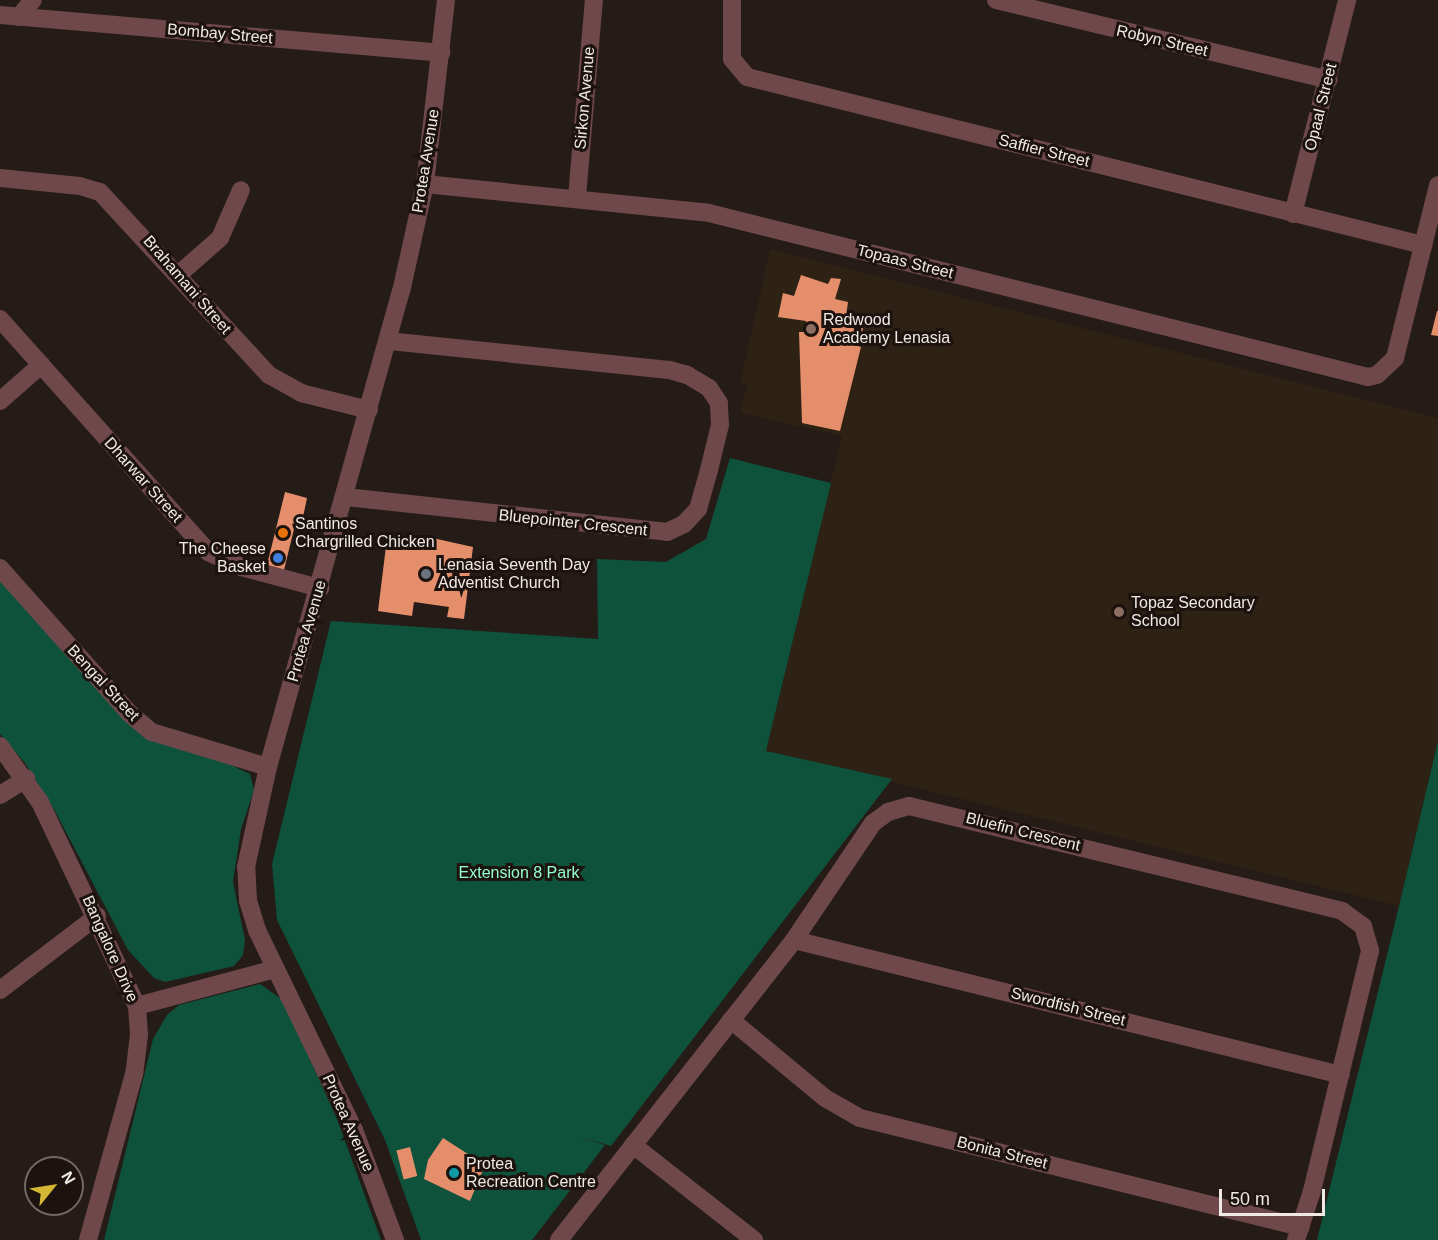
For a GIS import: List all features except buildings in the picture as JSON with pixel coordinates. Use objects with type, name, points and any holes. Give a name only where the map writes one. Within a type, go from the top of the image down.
[{"type":"street","points":[[19,17],[33,0]]},
{"type":"street","name":"Protea Avenue","points":[[395,1240],[354,1130],[257,930],[246,886],[252,830],[268,767],[346,497],[425,184],[446,0]]},
{"type":"street","name":"Sirkon Avenue","points":[[577,196],[594,0]]},
{"type":"street","name":"Saffier Street","points":[[732,0],[729,47],[736,68],[747,77],[1423,245]]},
{"type":"street","name":"Robyn Street","points":[[996,0],[1328,80]]},
{"type":"street","name":"Opaal Street","points":[[1293,214],[1347,0]]},
{"type":"street","name":"Bombay Street","points":[[0,15],[441,53]]},
{"type":"street","name":"Brahamani Street","points":[[0,178],[80,186],[100,192],[178,275],[251,358],[282,384],[321,399],[369,410]]},
{"type":"street","name":"Topaas Street","points":[[425,184],[577,196],[709,213],[1346,374],[1377,375],[1395,358],[1423,245]]},
{"type":"street","points":[[1423,245],[1438,185]]},
{"type":"street","points":[[178,275],[220,238],[241,190]]},
{"type":"street","name":"Dharwar Street","points":[[0,319],[208,552],[241,567],[320,588]]},
{"type":"street","name":"Bluepointer Crescent","points":[[346,497],[667,532],[684,525],[698,509],[709,470],[720,425],[719,403],[709,388],[687,375],[669,370],[387,341]]},
{"type":"street","points":[[0,401],[41,365]]},
{"type":"street","name":"Bengal Street","points":[[0,568],[129,713],[152,732],[268,767]]},
{"type":"street","name":"Bangalore Drive","points":[[0,746],[26,779],[97,916],[137,1006],[139,1035],[134,1074],[88,1240]]},
{"type":"street","points":[[0,795],[26,779]]},
{"type":"street","name":"Bluefin Crescent","points":[[559,1240],[794,940],[862,837],[881,816],[909,806],[1318,905],[1357,919],[1368,934],[1370,951],[1341,1074],[1299,1234]]},
{"type":"street","points":[[0,990],[97,916]]},
{"type":"street","name":"Swordfish Street","points":[[794,940],[1341,1074]]},
{"type":"street","points":[[137,1006],[275,969]]},
{"type":"street","name":"Bonita Street","points":[[731,1020],[825,1098],[860,1118],[1299,1234]]},
{"type":"street","points":[[633,1144],[754,1240]]},
{"type":"shaded area","name":"Topaz Secondary School","points":[[770,249],[1438,418],[1438,741],[1399,906],[766,751],[842,436],[740,413],[747,385],[740,383]]},
{"type":"green space","name":"Extension 8 Park","points":[[730,458],[831,483],[766,751],[892,779],[611,1146],[577,1136],[605,1145],[532,1240],[421,1240],[385,1140],[277,920],[272,864],[331,621],[598,639],[597,559],[666,562],[706,539]]},
{"type":"green space","points":[[0,577],[154,741],[221,760],[250,774],[254,790],[241,829],[233,882],[245,940],[243,955],[234,966],[165,982],[154,978],[128,950],[56,813],[25,763],[0,734]]},
{"type":"green space","points":[[1438,741],[1438,1240],[1317,1240],[1399,906]]},
{"type":"green space","points":[[260,984],[283,1000],[337,1119],[381,1240],[104,1240],[153,1039],[167,1015],[179,1005]]},
{"type":"place","name":"Redwood Academy Lenasia","points":[[811,329]]},
{"type":"place","name":"Santinos Chargrilled Chicken","points":[[283,533]]},
{"type":"place","name":"The Cheese Basket","points":[[278,558]]},
{"type":"place","name":"Lenasia Seventh Day Adventist Church","points":[[426,574]]},
{"type":"place","name":"Topaz Secondary School","points":[[1119,612]]},
{"type":"place","name":"Protea Recreation Centre","points":[[454,1173]]}]
